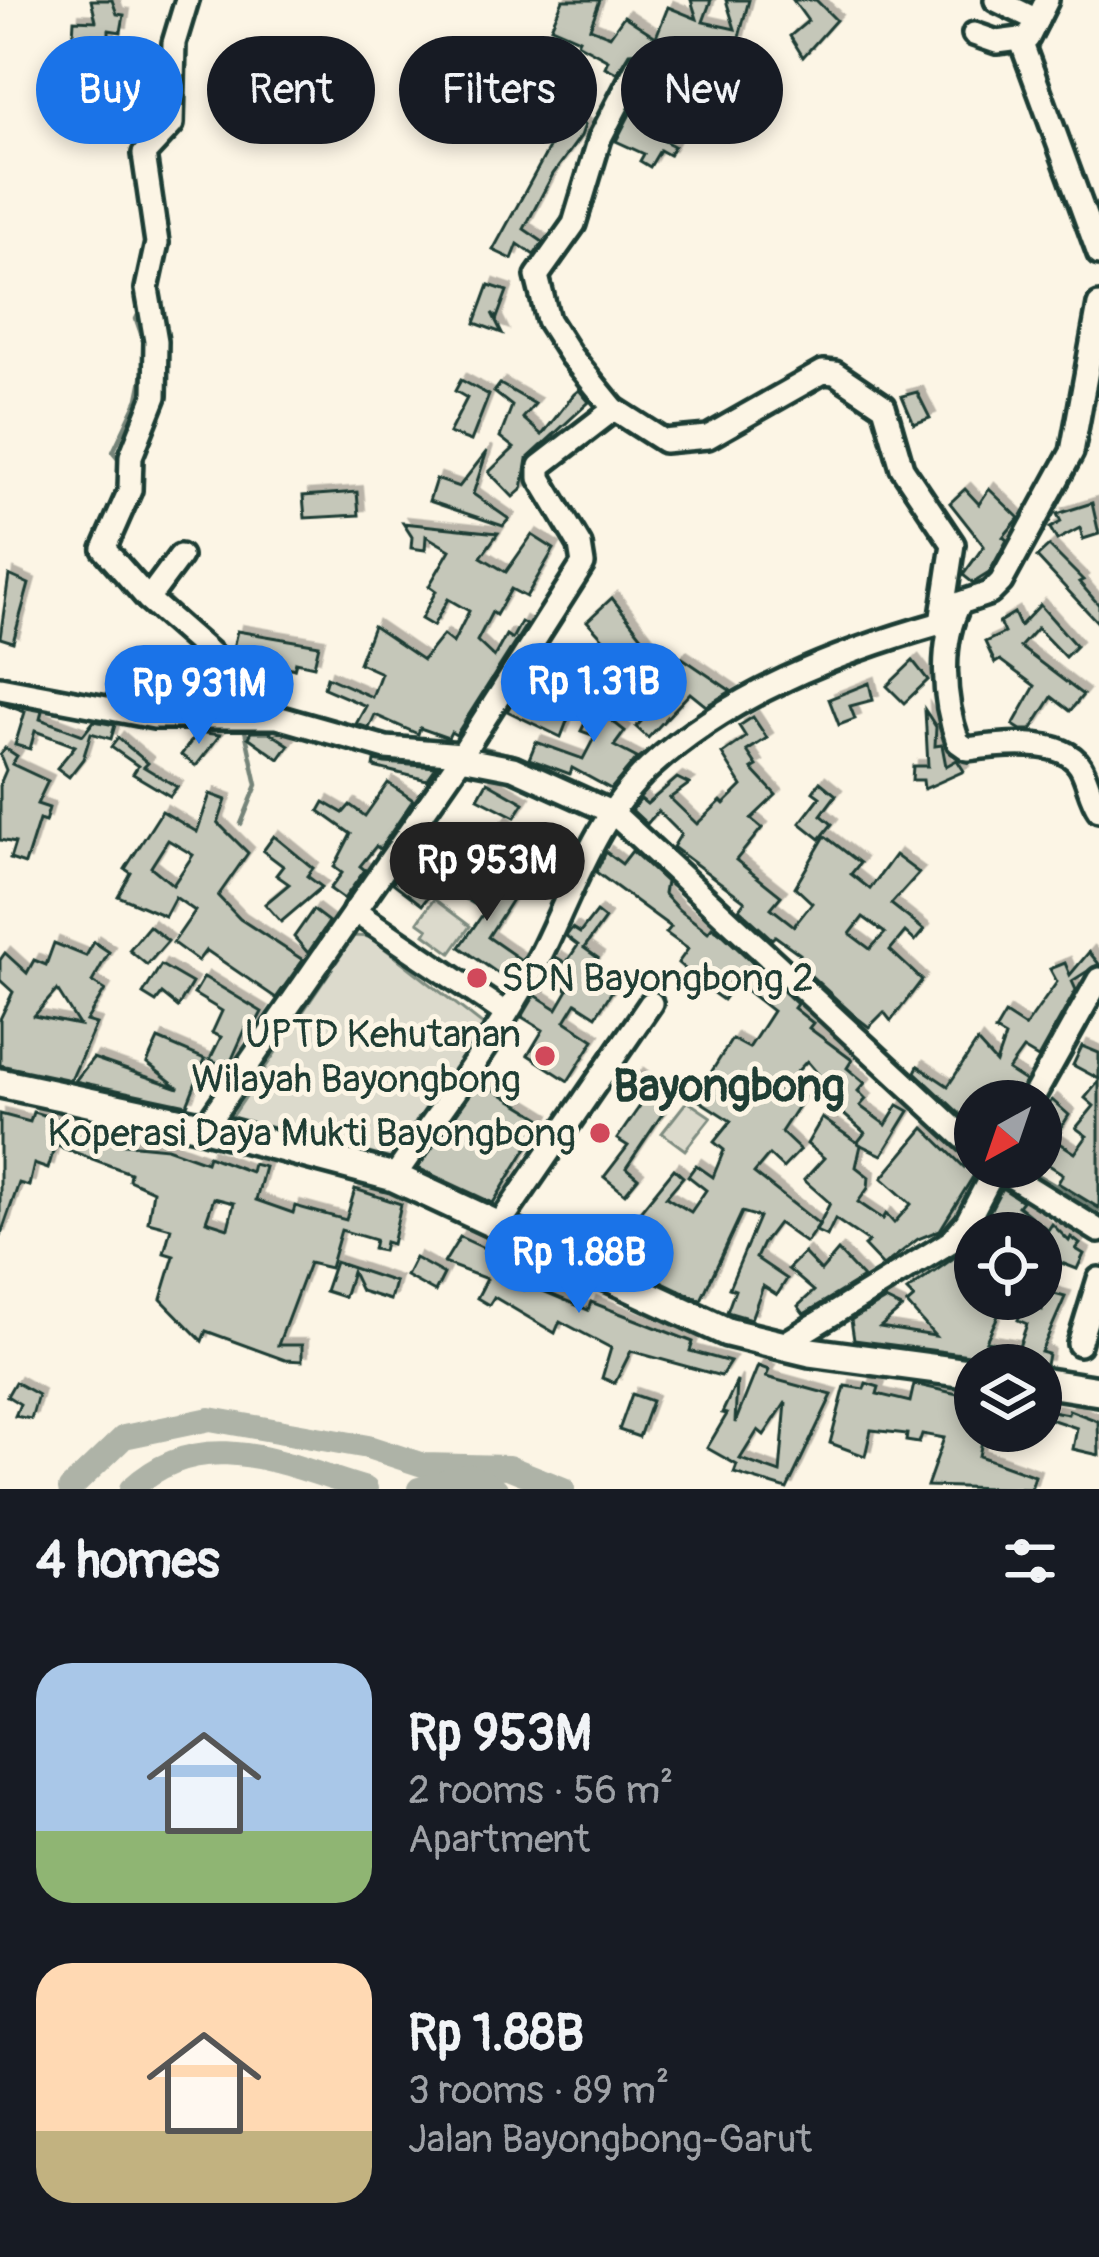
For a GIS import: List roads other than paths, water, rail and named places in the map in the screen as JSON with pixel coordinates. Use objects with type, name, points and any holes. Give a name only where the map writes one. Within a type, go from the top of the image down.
[{"type":"main road","points":[[0,1083],[205,1127],[394,1178],[727,1332],[779,1347],[954,1371]]},
{"type":"street","points":[[187,0],[174,44],[172,124],[144,154],[157,243],[146,297],[157,348],[155,396],[131,456],[130,490],[104,549],[148,599],[236,675],[243,712]]},
{"type":"street","points":[[996,0],[1042,10],[1021,41]]},
{"type":"street","points":[[974,34],[997,42],[1021,41]]},
{"type":"street","points":[[1021,41],[1099,254]]},
{"type":"street","points":[[621,98],[600,138],[574,224],[537,276],[551,327],[614,409],[664,441],[708,437],[824,371],[835,373],[886,410],[902,468],[950,536],[944,626],[949,706],[958,742],[968,748],[1009,744],[1069,756],[1079,764],[1099,810]]},
{"type":"street","points":[[394,1178],[505,1013],[618,806],[669,751],[748,700],[856,651],[944,626],[960,603],[994,591],[1068,462],[1079,431],[1099,305]]},
{"type":"street","points":[[205,1127],[465,750],[584,564],[580,545],[540,478],[540,466],[614,409]]},
{"type":"street","points":[[148,599],[180,556]]},
{"type":"street","points":[[0,688],[154,717],[243,712],[329,729],[386,748],[465,750],[618,806],[954,1128]]},
{"type":"street","points":[[354,911],[505,1013]]},
{"type":"street","points":[[1043,1080],[1099,979]]},
{"type":"street","points":[[498,1226],[651,1003]]},
{"type":"street","points":[[779,1347],[950,1242],[985,1188]]},
{"type":"street","points":[[1030,1188],[1099,1231]]},
{"type":"street","points":[[1079,1344],[1099,1279]]},
{"type":"waterway","points":[[140,273],[145,249]]},
{"type":"waterway","points":[[141,309],[136,319],[146,348]]},
{"type":"waterway","points":[[123,464],[113,452],[138,399],[146,359]]},
{"type":"waterway","points":[[132,566],[150,582]]},
{"type":"waterway","points":[[163,594],[220,648]]},
{"type":"waterway","points":[[247,703],[287,707],[370,733]]},
{"type":"waterway","points":[[241,824],[257,785],[244,726]]},
{"type":"waterway","points":[[476,746],[519,757],[609,800]]},
{"type":"waterway","points":[[1059,1188],[1099,1211]]},
{"type":"waterway","points":[[70,1489],[124,1437],[210,1419],[368,1447],[423,1465],[508,1467],[563,1489]]},
{"type":"waterway","points":[[131,1489],[158,1469],[187,1457],[215,1453],[275,1461],[366,1489]]},
{"type":"waterway","points":[[419,1489],[469,1475],[496,1489]]},
{"type":"place","name":"SDN Bayongbong 2","points":[[477,978]]},
{"type":"place","name":"UPTD Kehutanan Wilayah Bayongbong","points":[[545,1056]]},
{"type":"place","name":"Koperasi Daya Mukti Bayongbong","points":[[600,1133]]},
{"type":"district","name":"Bayongbong","points":[[729,1087]]}]
